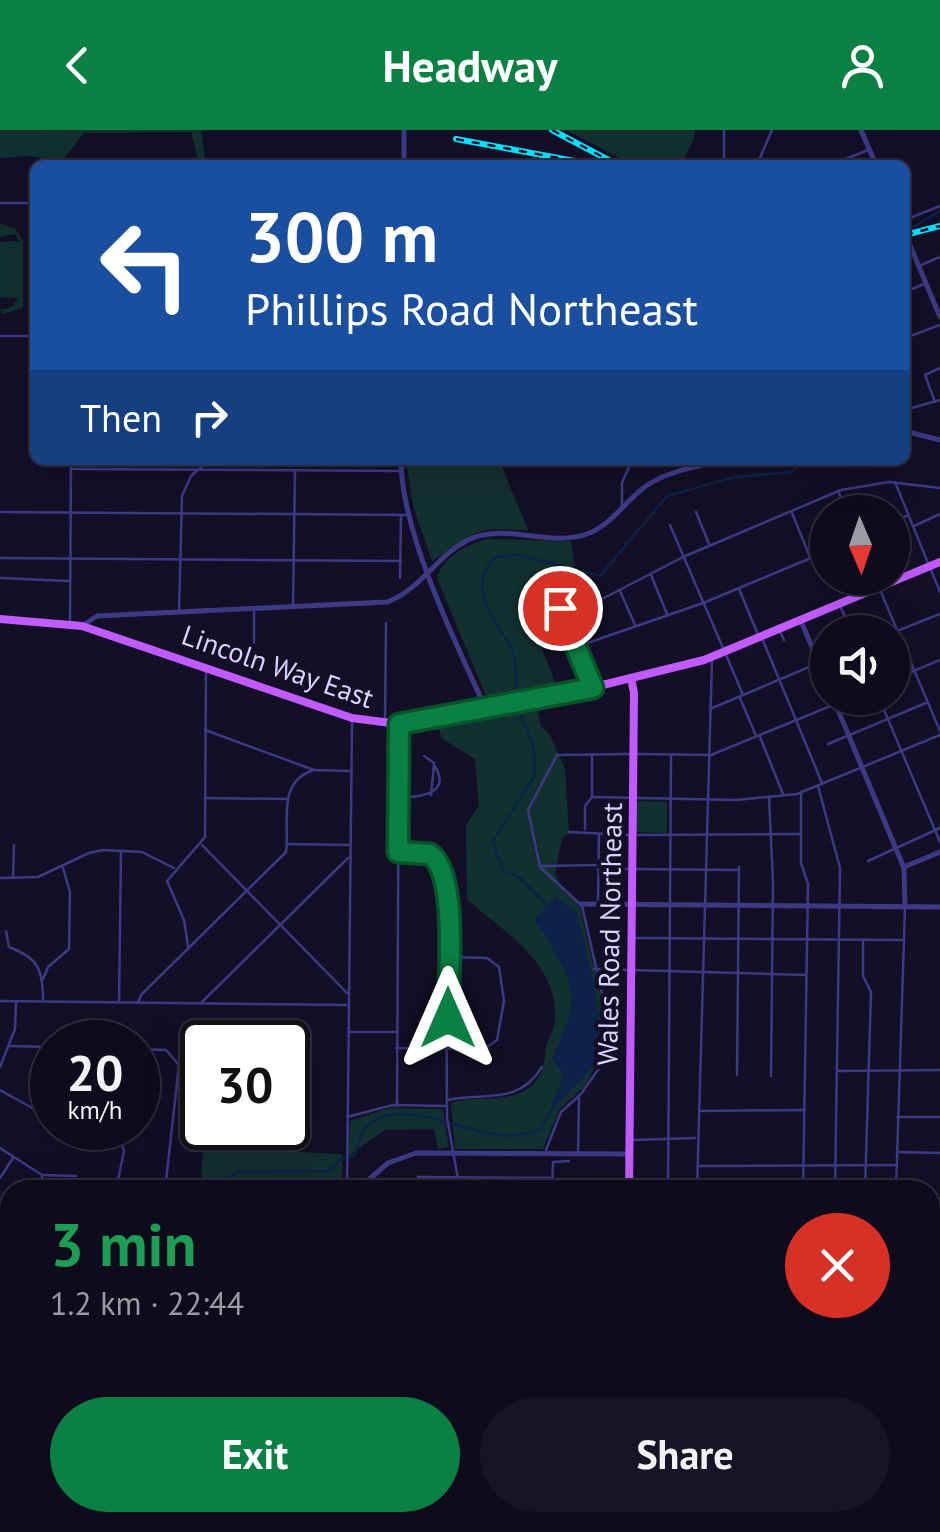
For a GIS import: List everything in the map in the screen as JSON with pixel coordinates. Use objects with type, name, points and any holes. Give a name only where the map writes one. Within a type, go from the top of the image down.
[{"type":"main road","name":"Lincoln Way East","points":[[910,575],[940,562]]},
{"type":"main road","name":"Lincoln Way East","points":[[0,619],[82,626],[352,718],[399,724],[593,688],[712,657],[861,595]]},
{"type":"main road","name":"Wales Road Northeast","points":[[629,1180],[634,754],[631,678]]},
{"type":"street","points":[[404,130],[404,160]]},
{"type":"street","points":[[724,130],[724,160]]},
{"type":"street","points":[[759,160],[772,130]]},
{"type":"street","points":[[862,130],[874,160]]},
{"type":"street","points":[[844,160],[870,150]]},
{"type":"street","points":[[0,203],[30,203]]},
{"type":"street","points":[[910,218],[940,206]]},
{"type":"street","points":[[910,252],[940,317]]},
{"type":"street","points":[[919,266],[940,258]]},
{"type":"street","points":[[910,290],[926,283]]},
{"type":"street","points":[[930,294],[940,290]]},
{"type":"street","points":[[910,337],[940,326]]},
{"type":"street","points":[[0,336],[30,336]]},
{"type":"street","points":[[910,409],[937,401],[924,375],[940,368]]},
{"type":"street","points":[[910,432],[940,440]]},
{"type":"street","points":[[70,624],[71,465]]},
{"type":"street","points":[[180,614],[183,492],[203,465]]},
{"type":"street","points":[[401,465],[429,573],[486,710]]},
{"type":"street","points":[[624,508],[622,483],[630,465]]},
{"type":"street","points":[[82,626],[97,616],[382,603],[407,592],[460,545],[476,537],[498,533],[578,536],[599,528],[663,478],[708,465]]},
{"type":"street","points":[[71,469],[401,472]]},
{"type":"street","points":[[293,608],[295,471]]},
{"type":"street","points":[[593,688],[561,610],[620,590],[684,557],[838,491],[895,482],[940,488]]},
{"type":"street","points":[[895,482],[900,495]]},
{"type":"street","points":[[838,491],[840,495]]},
{"type":"street","points":[[791,511],[810,556]]},
{"type":"street","points":[[0,512],[411,515]]},
{"type":"street","points":[[696,512],[710,546]]},
{"type":"street","points":[[913,526],[938,515],[940,524]]},
{"type":"street","points":[[400,578],[401,516]]},
{"type":"street","points":[[910,520],[940,592]]},
{"type":"street","points":[[670,525],[784,795]]},
{"type":"street","points":[[0,558],[400,561]]},
{"type":"street","points":[[576,647],[703,603],[810,558]]},
{"type":"street","points":[[650,573],[668,615]]},
{"type":"street","points":[[0,578],[70,580]]},
{"type":"street","points":[[739,588],[820,785],[840,868],[835,1180]]},
{"type":"street","points":[[620,590],[635,626]]},
{"type":"street","points":[[840,604],[845,615]]},
{"type":"street","points":[[254,610],[254,646]]},
{"type":"street","points":[[910,626],[940,614]]},
{"type":"street","points":[[801,620],[810,642]]},
{"type":"street","points":[[385,724],[386,623]]},
{"type":"street","points":[[780,629],[784,640]]},
{"type":"street","points":[[697,1180],[712,657]]},
{"type":"street","points":[[910,673],[940,660]]},
{"type":"street","points":[[592,797],[706,799],[784,795],[820,785],[902,751],[940,733],[910,663]]},
{"type":"street","points":[[189,948],[184,920],[166,882],[205,838],[206,666]]},
{"type":"street","points":[[710,709],[810,667]]},
{"type":"street","points":[[828,744],[928,702]]},
{"type":"street","points":[[545,1154],[562,1112],[579,1096],[606,1053],[604,1002],[581,904],[540,867],[529,807],[559,754],[707,755],[810,713]]},
{"type":"street","points":[[840,715],[904,867],[896,1180]]},
{"type":"street","points":[[886,715],[938,829],[940,842]]},
{"type":"street","points":[[347,1180],[352,718]]},
{"type":"street","points":[[396,1106],[399,724]]},
{"type":"street","points":[[205,730],[314,770],[350,771]]},
{"type":"street","points":[[585,832],[585,806],[592,797],[592,754]]},
{"type":"street","points":[[668,1180],[671,755]]},
{"type":"street","points":[[399,798],[431,795],[434,765],[424,756]]},
{"type":"street","points":[[138,1002],[286,852],[288,799],[296,780],[314,770]]},
{"type":"street","points":[[801,792],[800,863],[807,879],[808,906],[802,1180]]},
{"type":"street","points":[[769,797],[774,905],[771,1076]]},
{"type":"street","points":[[205,798],[288,799]]},
{"type":"street","points":[[868,861],[938,829]]},
{"type":"street","points":[[569,832],[801,834]]},
{"type":"street","points":[[598,904],[599,833]]},
{"type":"street","points":[[201,844],[348,994]]},
{"type":"street","points":[[287,844],[350,845]]},
{"type":"street","points":[[13,879],[14,845]]},
{"type":"street","points":[[119,1002],[121,850]]},
{"type":"street","points":[[0,878],[38,878],[93,851],[146,853],[175,868]]},
{"type":"street","points":[[398,852],[430,854],[440,864],[448,904],[447,1103],[459,1178]]},
{"type":"street","points":[[904,867],[940,852]]},
{"type":"street","points":[[200,1003],[349,857]]},
{"type":"street","points":[[6,931],[9,946],[36,962],[54,962],[65,957],[70,944],[70,892],[62,866]]},
{"type":"street","points":[[540,867],[739,868],[737,1075]]},
{"type":"street","points":[[581,904],[940,907]]},
{"type":"street","points":[[632,938],[904,940]]},
{"type":"street","points":[[863,939],[863,976],[870,992],[865,1180]]},
{"type":"street","points":[[396,1048],[491,1046],[500,1033],[504,1008],[500,970],[494,962],[448,957]]},
{"type":"street","points":[[36,962],[43,979],[43,1001]]},
{"type":"street","points":[[43,979],[54,962]]},
{"type":"street","points":[[594,969],[807,975]]},
{"type":"street","points":[[0,1000],[348,1004]]},
{"type":"street","points":[[0,1067],[14,1029],[16,1001]]},
{"type":"street","points":[[348,1032],[396,1032]]},
{"type":"street","points":[[8,1045],[30,1046]]},
{"type":"street","points":[[160,1051],[176,1058],[179,1070],[166,1180]]},
{"type":"street","points":[[346,1117],[396,1106],[512,1094],[528,1085],[542,1067]]},
{"type":"street","points":[[837,1072],[940,1070]]},
{"type":"street","points":[[0,1090],[30,1107]]},
{"type":"street","points":[[578,1154],[579,1096]]},
{"type":"street","points":[[699,1111],[804,1110]]},
{"type":"street","points":[[897,1117],[940,1117]]},
{"type":"street","points":[[629,1140],[697,1138]]},
{"type":"street","points":[[0,1148],[42,1175],[76,1176]]},
{"type":"street","points":[[118,1180],[124,1150]]},
{"type":"street","points":[[896,1152],[940,1153]]},
{"type":"street","points":[[370,1180],[396,1159],[420,1153],[629,1154]]},
{"type":"street","points":[[0,1178],[14,1157]]},
{"type":"street","points":[[418,1178],[552,1178],[554,1162],[569,1160]]},
{"type":"street","points":[[697,1166],[896,1165]]},
{"type":"street","points":[[41,1180],[42,1175]]},
{"type":"green space","points":[[0,130],[201,130],[205,160],[198,160],[191,132],[84,133],[63,160],[0,158]]},
{"type":"green space","points":[[566,130],[695,130],[685,160],[623,160]]},
{"type":"green space","points":[[0,224],[15,228],[23,241],[23,308],[3,314],[0,310],[12,307],[18,298],[0,297],[0,242],[19,241],[15,234],[0,237]]},
{"type":"green space","points":[[407,465],[501,465],[528,530],[492,529],[475,533],[432,561],[413,506]]},
{"type":"green space","points":[[487,539],[571,541],[578,588],[526,608],[558,690],[498,701],[486,696],[437,578],[450,558]]},
{"type":"green space","points":[[537,706],[541,727],[548,732],[565,768],[569,832],[562,838],[555,873],[580,907],[602,1001],[604,1051],[585,1086],[560,1109],[543,1149],[455,1149],[451,1103],[509,1096],[527,1089],[542,1071],[555,1020],[554,1000],[539,966],[512,937],[467,900],[466,825],[479,806],[475,759],[441,738],[439,725]]},
{"type":"green space","points":[[636,801],[667,802],[667,833],[636,832]]},
{"type":"green space","points":[[389,1108],[443,1109],[449,1147],[438,1149],[434,1129],[385,1130],[348,1156],[350,1121]]},
{"type":"green space","points":[[203,1150],[342,1154],[343,1180],[201,1180]]},
{"type":"water","points":[[556,897],[577,913],[595,990],[600,1032],[595,1063],[558,1105],[552,1104],[563,1076],[552,1058],[569,1016],[570,985],[534,919]]},
{"type":"waterway","points":[[910,229],[940,211]]},
{"type":"waterway","points":[[517,696],[514,654],[491,615],[483,592],[486,569],[495,557],[518,555],[600,576],[667,496],[735,477],[791,472],[798,465]]},
{"type":"waterway","points":[[520,712],[534,749],[535,775],[493,841],[503,871],[520,878],[546,904]]},
{"type":"waterway","points":[[225,1180],[236,1172],[329,1171],[340,1160],[355,1155],[362,1133],[374,1120],[390,1115],[409,1114],[499,1135],[527,1134],[540,1130],[556,1102]]},
{"type":"railway","points":[[552,130],[609,160]]},
{"type":"railway","points":[[456,139],[569,160]]},
{"type":"railway","points":[[910,234],[940,226]]},
{"type":"route","points":[[448,1018],[448,904],[441,868],[430,854],[398,852],[399,724],[593,688],[560,608]]}]
